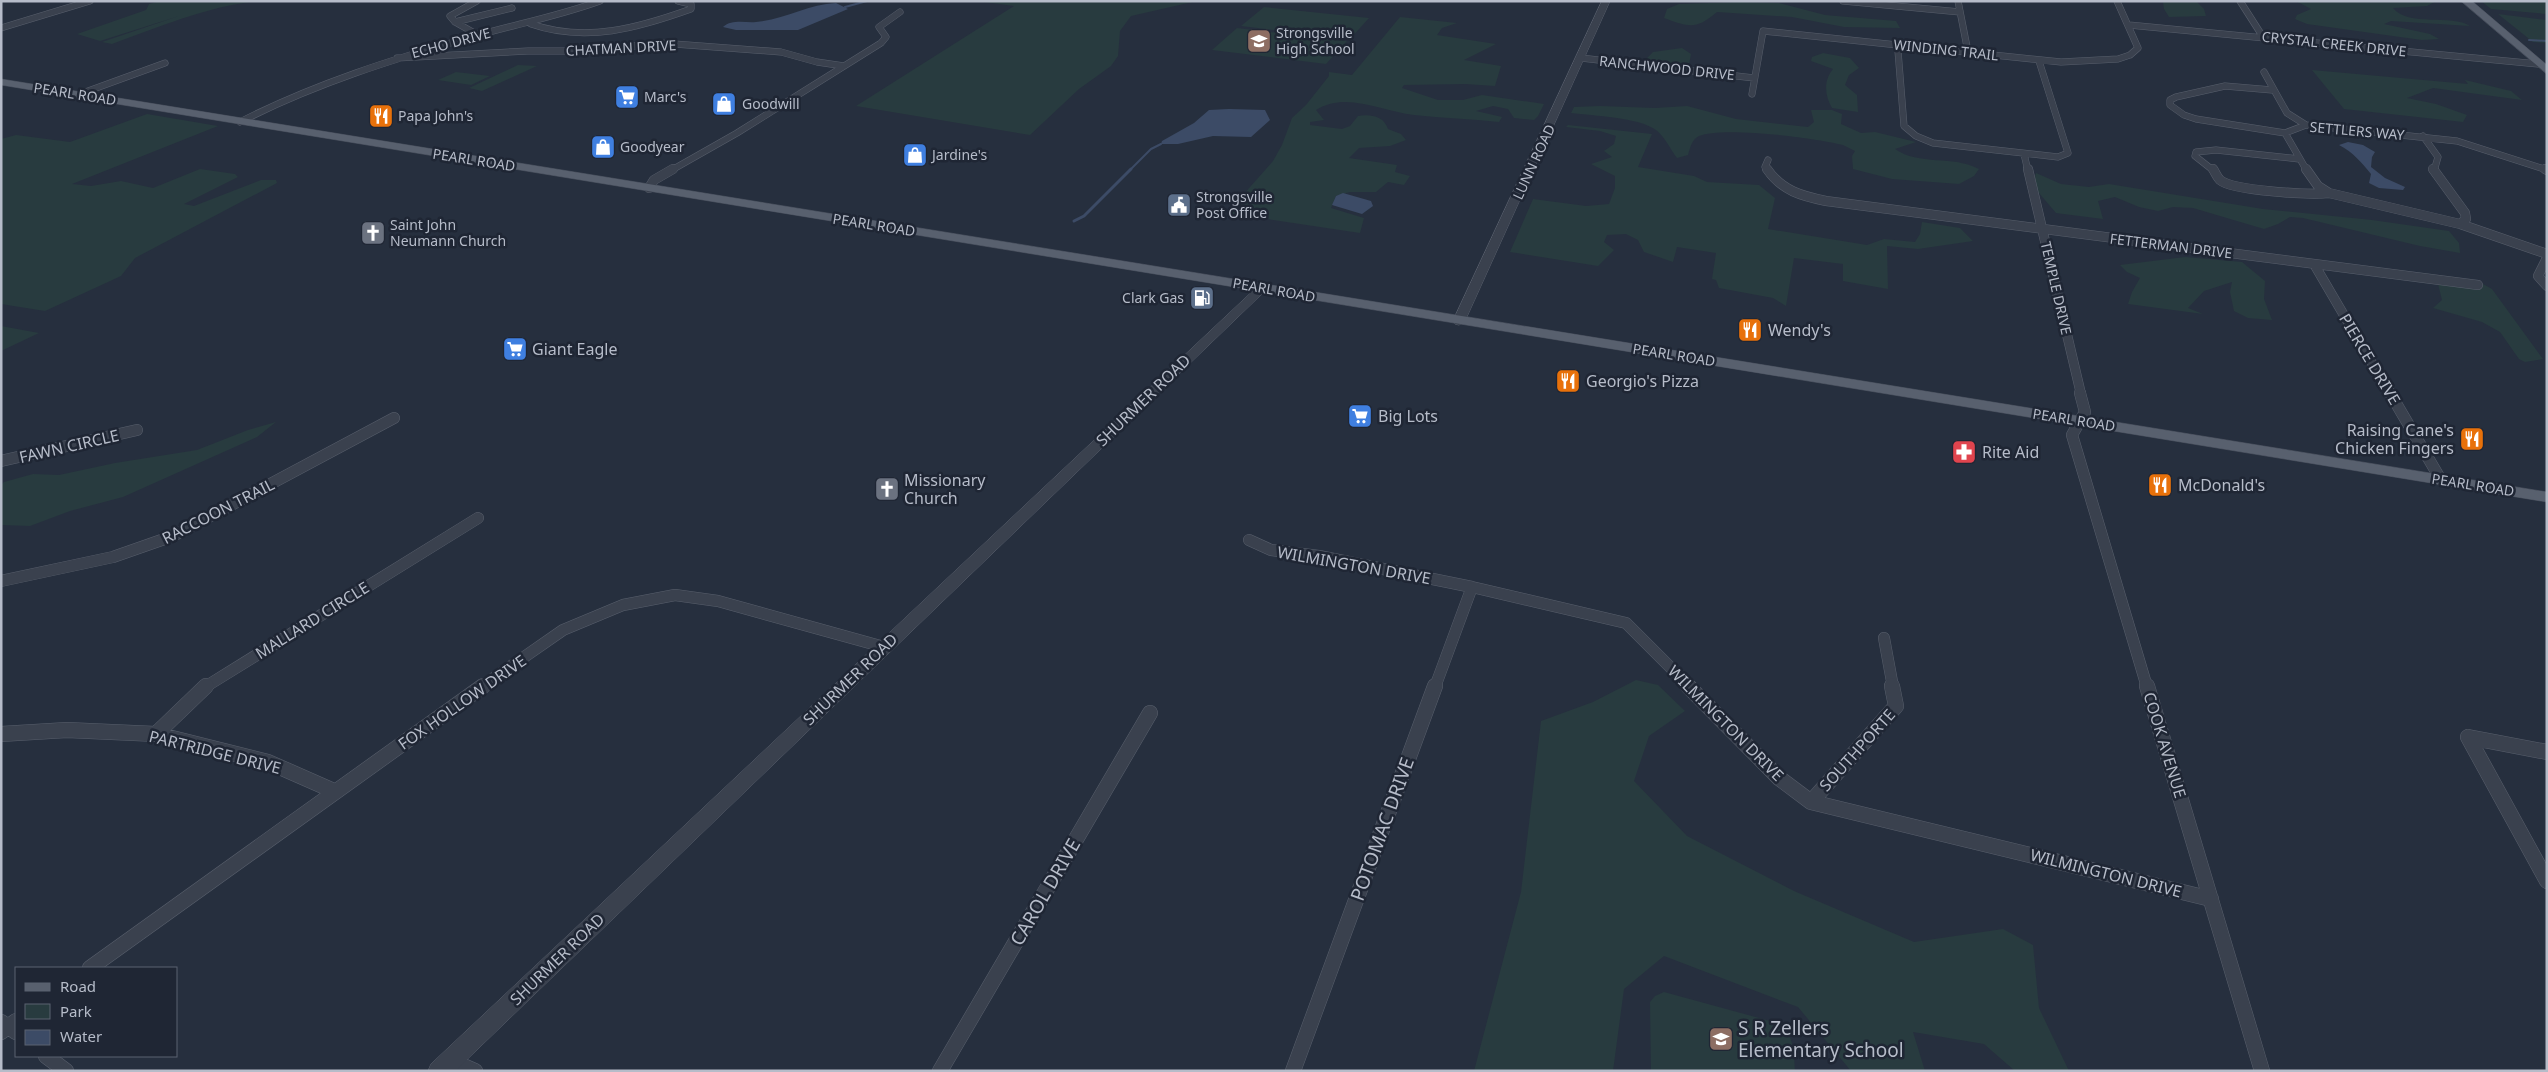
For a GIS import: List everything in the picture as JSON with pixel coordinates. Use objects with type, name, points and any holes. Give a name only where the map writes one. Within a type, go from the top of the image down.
[{"type":"main road","points":[[2466,1],[2547,71]]},
{"type":"main road","name":"PEARL ROAD","points":[[1,82],[2547,497]]},
{"type":"street","points":[[1,28],[90,1]]},
{"type":"street","points":[[477,1],[450,16],[455,22],[478,34]]},
{"type":"street","name":"ECHO DRIVE","points":[[240,122],[250,115],[397,58],[478,34],[531,24],[600,1]]},
{"type":"street","points":[[531,24],[543,30],[583,34],[602,32],[651,24],[691,9],[692,4],[678,1]]},
{"type":"street","name":"LUNN ROAD","points":[[1459,321],[1606,1]]},
{"type":"street","points":[[1843,1],[1960,12]]},
{"type":"street","points":[[1958,1],[1968,52]]},
{"type":"street","name":"WINDING TRAIL","points":[[1752,94],[1763,30],[2039,61],[2077,62],[2118,59],[2130,55],[2138,48],[2117,1]]},
{"type":"street","points":[[2240,1],[2263,37]]},
{"type":"street","points":[[455,22],[512,8]]},
{"type":"street","points":[[650,188],[654,180],[737,133],[752,128],[775,115],[786,107],[790,98],[881,43],[886,37],[879,27],[900,12]]},
{"type":"street","name":"CRYSTAL CREEK DRIVE","points":[[2129,25],[2538,64]]},
{"type":"street","name":"CHATMAN DRIVE","points":[[397,58],[418,59],[528,51],[590,51],[661,43],[781,52],[817,62],[844,66]]},
{"type":"street","points":[[1900,45],[1898,52],[1904,126],[1916,136],[1933,143],[2024,154],[2058,156],[2068,153],[2039,61]]},
{"type":"street","name":"RANCHWOOD DRIVE","points":[[1581,58],[1754,78]]},
{"type":"street","points":[[77,95],[165,63]]},
{"type":"street","points":[[2264,72],[2272,90],[2287,113],[2306,125]]},
{"type":"street","points":[[2272,90],[2225,86],[2176,97],[2170,100],[2170,105],[2184,115],[2196,119],[2284,133]]},
{"type":"street","name":"SETTLERS WAY","points":[[2547,170],[2476,145],[2423,136],[2306,125],[2284,133],[2318,186],[2329,193],[2360,202],[2460,224],[2499,240],[2547,254]]},
{"type":"street","points":[[2423,136],[2438,157],[2433,169],[2465,213],[2466,219],[2460,224]]},
{"type":"street","points":[[2299,159],[2216,150],[2196,152],[2195,156],[2212,167],[2220,180],[2240,187],[2312,195],[2329,193]]},
{"type":"street","name":"TEMPLE DRIVE","points":[[2024,154],[2086,412],[2081,421]]},
{"type":"street","name":"FETTERMAN DRIVE","points":[[1768,160],[1765,167],[1775,183],[1795,194],[1826,201],[2478,285]]},
{"type":"street","points":[[2547,258],[2538,276],[2547,286]]},
{"type":"street","name":"PIERCE DRIVE","points":[[2314,264],[2441,480]]},
{"type":"street","name":"SHURMER ROAD","points":[[444,1066],[1262,288]]},
{"type":"street","name":"RACCOON TRAIL","points":[[1,582],[113,557],[173,536],[394,418]]},
{"type":"street","name":"COOK AVENUE","points":[[2081,421],[2072,435],[2262,1071]]},
{"type":"street","name":"FAWN CIRCLE","points":[[1,461],[137,430]]},
{"type":"street","name":"MALLARD CIRCLE","points":[[156,734],[208,684],[478,518]]},
{"type":"street","name":"WILMINGTON DRIVE","points":[[1249,540],[1271,550],[1319,556],[1472,587],[1626,623],[1779,778],[1811,802],[2211,899]]},
{"type":"street","name":"POTOMAC DRIVE","points":[[1293,1071],[1472,587]]},
{"type":"street","name":"FOX HOLLOW DRIVE","points":[[91,967],[334,791],[563,630],[623,605],[675,595],[718,601],[884,646]]},
{"type":"street","name":"SOUTHPORTE","points":[[1811,802],[1896,706],[1884,638]]},
{"type":"street","name":"CAROL DRIVE","points":[[940,1071],[1150,713]]},
{"type":"street","name":"PARTRIDGE DRIVE","points":[[1,734],[67,730],[156,734],[268,762],[334,791]]},
{"type":"street","points":[[2547,752],[2468,737],[2547,881]]},
{"type":"street","points":[[47,1057],[66,1071]]},
{"type":"street","points":[[444,1066],[475,1071]]},
{"type":"green space","points":[[160,1],[258,1],[202,12],[112,44],[102,42],[179,16],[100,41],[77,34],[146,10],[149,4]]},
{"type":"green space","points":[[977,1],[1197,1],[1131,16],[1120,31],[1118,56],[1111,66],[1079,89],[1030,135],[856,106],[1014,6]]},
{"type":"green space","points":[[2196,1],[2204,9],[2206,16],[2169,17],[2164,9],[2163,2]]},
{"type":"green space","points":[[2296,1],[2436,1],[2427,6],[2393,8],[2400,14],[2409,17],[2452,21],[2470,26],[2391,21],[2384,24],[2430,34],[2439,39],[2422,40],[2307,24],[2295,19],[2297,15],[2311,9]]},
{"type":"green space","points":[[2481,1],[2547,1],[2547,14],[2491,9]]},
{"type":"green space","points":[[1779,3],[1825,15],[1896,21],[1900,28],[1844,27],[1792,17],[1717,12],[1703,22],[1692,25],[1664,18],[1667,9],[1679,4]]},
{"type":"green space","points":[[1264,7],[1369,18],[1350,39],[1241,26]]},
{"type":"green space","points":[[2498,14],[2547,20],[2547,43],[2533,42]]},
{"type":"green space","points":[[1400,17],[1457,23],[1442,28],[1437,35],[1496,44],[1464,60],[1501,66],[1495,86],[1465,84],[1404,85],[1402,88],[1438,100],[1463,100],[1482,95],[1544,104],[1538,116],[1534,120],[1514,118],[1508,109],[1493,106],[1476,111],[1502,117],[1499,122],[1414,115],[1351,102],[1327,105],[1316,110],[1324,120],[1310,122],[1310,125],[1342,129],[1350,126],[1358,116],[1367,115],[1380,119],[1388,129],[1401,134],[1406,140],[1390,146],[1359,148],[1349,158],[1397,165],[1395,172],[1410,176],[1404,185],[1388,182],[1376,192],[1350,192],[1336,196],[1331,208],[1364,218],[1360,233],[1227,213],[1273,161],[1282,145],[1292,118],[1306,105],[1329,76],[1329,72],[1352,75]]},
{"type":"green space","points":[[1237,28],[1347,41],[1326,64],[1212,50]]},
{"type":"green space","points":[[1682,48],[1691,54],[1689,65],[1644,61],[1653,52]]},
{"type":"green space","points":[[1823,53],[1850,58],[1859,68],[1849,75],[1845,85],[1857,95],[1858,112],[1832,108],[1828,99],[1826,83],[1833,69],[1811,61],[1812,57]]},
{"type":"green space","points":[[518,65],[537,66],[482,91],[469,88]]},
{"type":"green space","points":[[2312,70],[2468,84],[2465,80],[2511,91],[2522,100],[2433,88],[2407,98],[2436,104],[2467,115],[2463,122],[2344,109]]},
{"type":"green space","points":[[456,72],[490,76],[471,85],[438,80]]},
{"type":"green space","points":[[1687,106],[1736,119],[1808,127],[1814,122],[1811,110],[1832,110],[1842,114],[1841,124],[1861,133],[1875,132],[1916,142],[1895,149],[1904,154],[1925,159],[1958,162],[1979,169],[1974,176],[1959,184],[1892,179],[1853,169],[1852,156],[1855,151],[1843,145],[1792,136],[1728,132],[1711,133],[1697,137],[1693,141],[1688,155],[1677,158],[1662,136],[1648,126],[1627,120],[1571,113],[1574,107],[1655,108]]},
{"type":"green space","points":[[147,114],[218,126],[72,184],[91,186],[121,181],[153,188],[200,169],[235,174],[238,177],[184,204],[194,206],[261,180],[276,180],[277,183],[135,258],[121,276],[45,311],[1,304],[1,139],[16,135],[70,142]]},
{"type":"green space","points":[[1568,125],[1652,134],[1638,167],[1694,176],[1707,182],[1759,185],[1775,198],[1768,229],[1867,245],[1884,239],[1915,242],[1920,234],[1922,222],[1960,228],[1973,241],[1918,249],[1887,246],[1888,289],[1843,281],[1843,264],[1794,258],[1786,306],[1773,298],[1719,288],[1716,280],[1712,279],[1716,253],[1677,247],[1673,262],[1644,252],[1638,240],[1626,234],[1607,235],[1604,242],[1614,250],[1598,266],[1510,252],[1533,199],[1586,206],[1609,204],[1615,188],[1615,176],[1591,164],[1612,157],[1604,151],[1614,144],[1616,136],[1600,131],[1566,127]]},
{"type":"green space","points":[[2036,173],[2061,184],[2089,187],[2109,184],[2263,209],[2372,220],[2449,231],[2459,243],[2460,253],[2420,246],[2303,218],[2290,217],[2264,229],[2193,208],[2173,207],[2158,211],[2139,207],[2115,197],[2098,201],[2103,219],[2056,213],[2033,186]]},
{"type":"green space","points":[[2185,257],[2242,262],[2265,281],[2264,299],[2272,320],[2248,318],[2234,311],[2230,292],[2232,282],[2204,291],[2188,308],[2203,314],[2128,304],[2140,278],[2127,272],[2120,265]]},
{"type":"green space","points":[[2438,284],[2476,289],[2478,285],[2483,284],[2492,289],[2543,359],[2525,362],[2519,359],[2500,332],[2482,322],[2433,308],[2442,300]]},
{"type":"green space","points":[[1,326],[39,333],[1,351]]},
{"type":"green space","points":[[276,422],[257,437],[123,497],[70,511],[30,526],[1,525],[1,485],[4,482],[33,474],[59,475],[115,463],[197,450],[248,430]]},
{"type":"green space","points":[[1636,680],[1658,685],[1685,711],[1649,736],[1634,781],[1687,836],[1794,891],[1914,942],[2003,929],[2033,945],[2039,1008],[2069,1071],[2015,1071],[1984,1044],[1913,1032],[1925,1071],[1851,1071],[1798,1007],[1664,956],[1624,989],[1613,1071],[1474,1071],[1521,892],[1541,721],[1593,702]]},
{"type":"green space","points":[[1664,992],[1781,1024],[1791,1040],[1795,1071],[1651,1071],[1650,1002],[1655,996]]},
{"type":"water","points":[[836,3],[848,9],[798,30],[736,30],[723,27],[734,22],[766,21],[816,6]]},
{"type":"water","points":[[1209,110],[1265,110],[1270,120],[1251,137],[1213,136],[1178,144],[1161,144],[1162,141],[1194,123]]},
{"type":"water","points":[[2348,142],[2363,145],[2375,152],[2372,157],[2371,167],[2385,178],[2405,187],[2403,190],[2379,188],[2369,183],[2371,174],[2353,154],[2339,145]]},
{"type":"water","points":[[1343,193],[1371,201],[1373,206],[1362,214],[1332,205],[1336,196]]},
{"type":"waterway","points":[[845,7],[867,1]]},
{"type":"waterway","points":[[2529,40],[2547,41]]},
{"type":"waterway","points":[[1074,221],[1084,216],[1151,149],[1161,144]]},
{"type":"place","name":"Strongsville High School","points":[[1259,41]]},
{"type":"place","name":"Marc's","points":[[627,97]]},
{"type":"place","name":"Goodwill","points":[[724,104]]},
{"type":"place","name":"Papa John's","points":[[381,116]]},
{"type":"place","name":"Goodyear","points":[[603,147]]},
{"type":"place","name":"Jardine's","points":[[915,155]]},
{"type":"place","name":"Strongsville Post Office","points":[[1179,205]]},
{"type":"place","name":"Saint John Neumann Church","points":[[373,233]]},
{"type":"place","name":"Clark Gas","points":[[1202,298]]},
{"type":"place","name":"Wendy's","points":[[1750,330]]},
{"type":"place","name":"Giant Eagle","points":[[515,349]]},
{"type":"place","name":"Georgio's Pizza","points":[[1568,381]]},
{"type":"place","name":"Big Lots","points":[[1360,416]]},
{"type":"place","name":"Raising Cane's Chicken Fingers","points":[[2472,439]]},
{"type":"place","name":"Rite Aid","points":[[1964,452]]},
{"type":"place","name":"McDonald's","points":[[2160,485]]},
{"type":"place","name":"Missionary Church","points":[[887,489]]},
{"type":"place","name":"S R Zellers Elementary School","points":[[1721,1039]]}]
